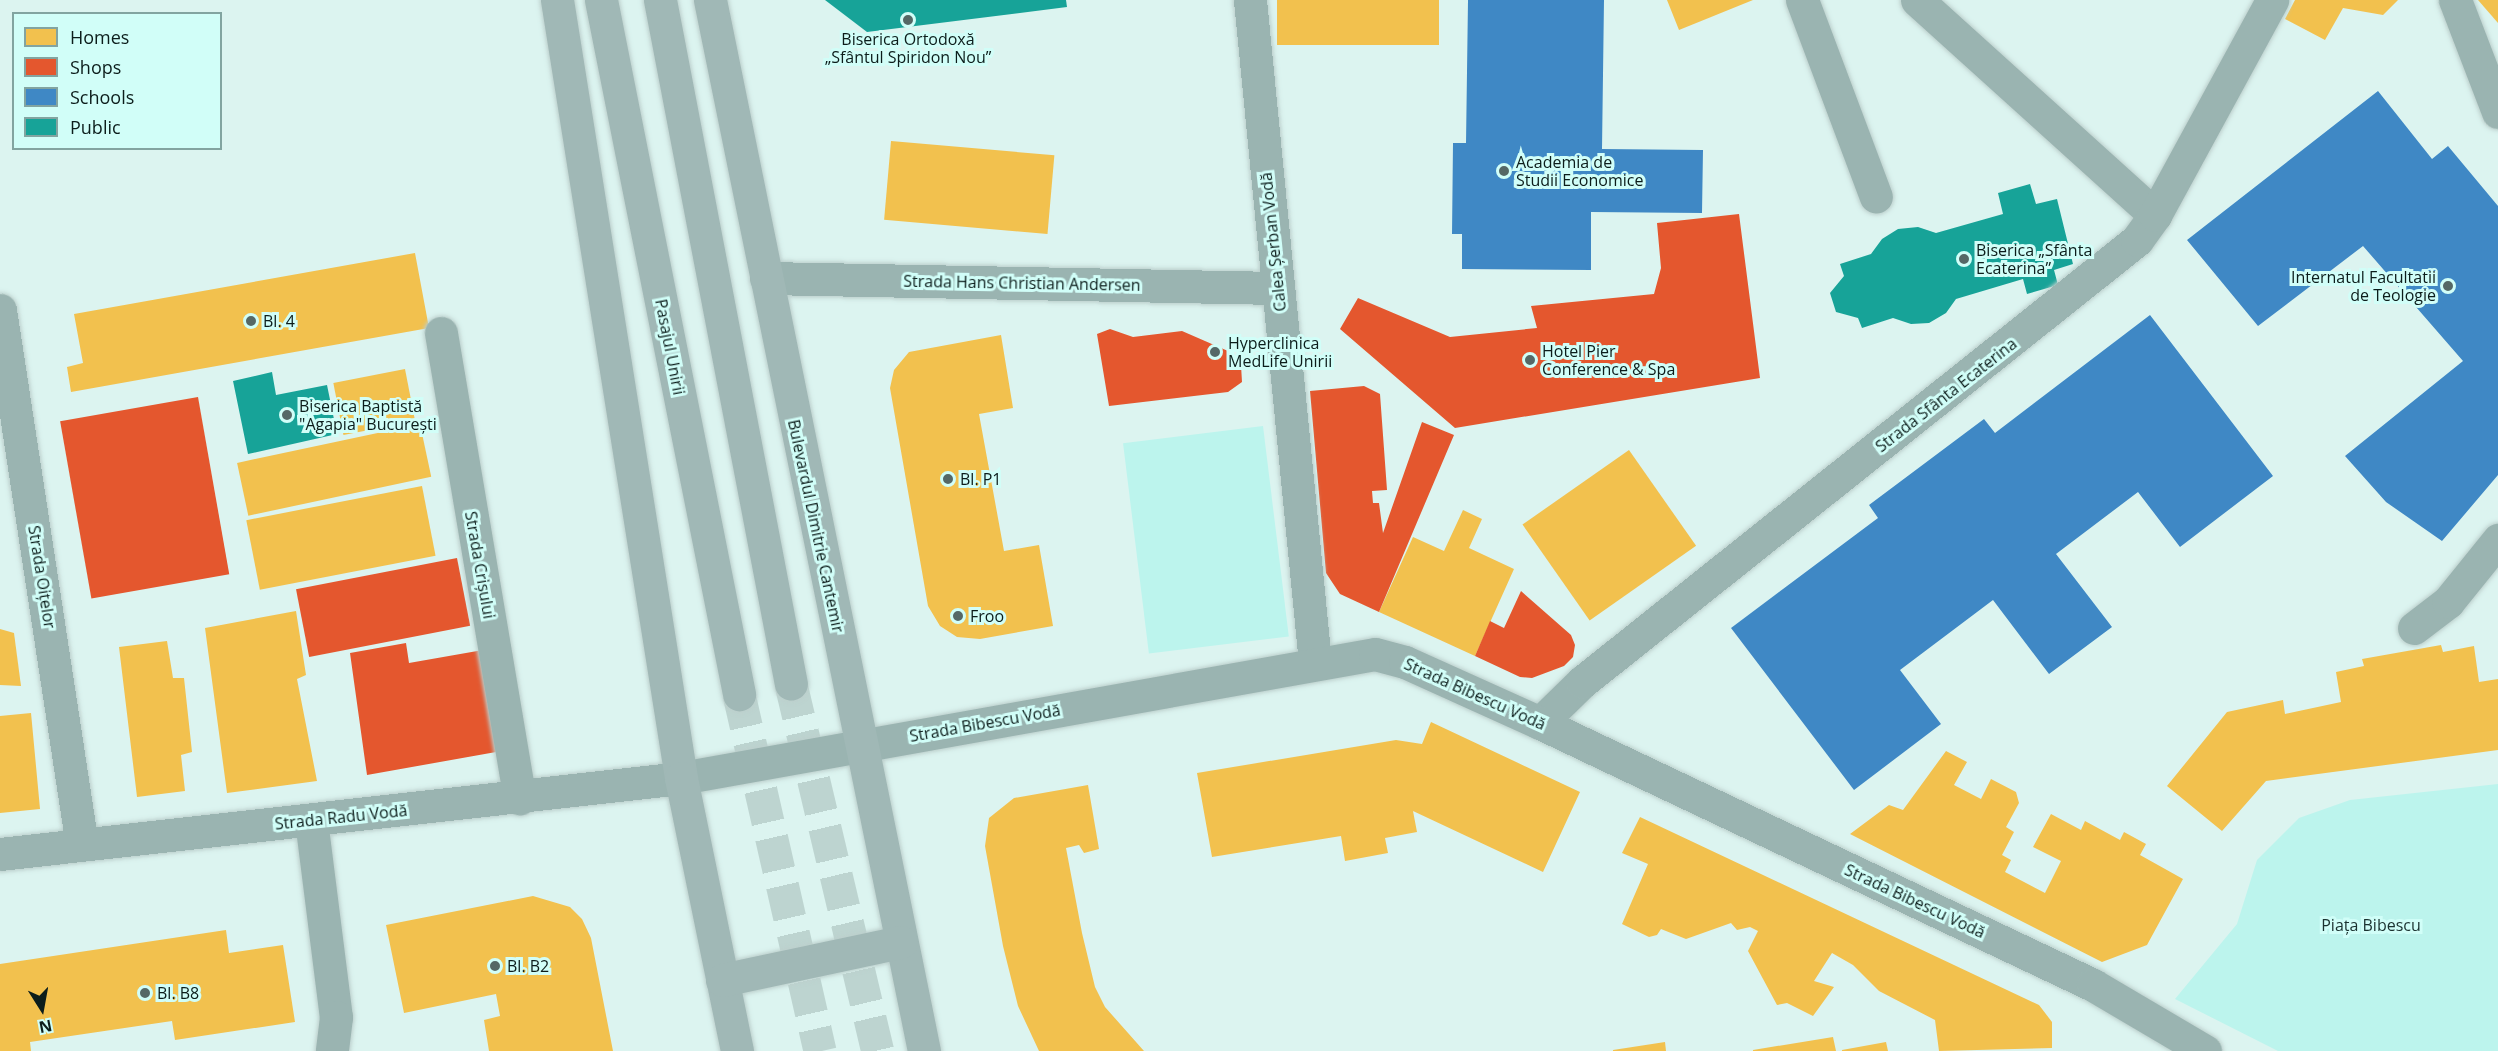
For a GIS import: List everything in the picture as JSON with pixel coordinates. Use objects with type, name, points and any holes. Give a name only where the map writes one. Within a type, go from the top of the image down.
[{"type":"main road","points":[[557,0],[681,778],[737,1051]]},
{"type":"main road","name":"Pasajul Unirii","points":[[601,0],[739,694]]},
{"type":"main road","points":[[660,0],[791,684]]},
{"type":"main road","name":"Bulevardul Dimitrie Cantemir","points":[[710,0],[924,1051]]},
{"type":"main road","points":[[722,980],[901,942]]},
{"type":"street","name":"Calea Șerban Vodă","points":[[1250,0],[1316,663]]},
{"type":"street","points":[[1802,0],[1876,197]]},
{"type":"street","points":[[1917,0],[2155,216]]},
{"type":"street","name":"Strada Sfânta Ecaterina","points":[[1540,723],[1582,682],[2116,260],[2155,216],[2272,0]]},
{"type":"street","points":[[2455,0],[2498,112]]},
{"type":"street","name":"Strada Hans Christian Andersen","points":[[766,278],[1277,288]]},
{"type":"street","name":"Strada Oițelor","points":[[0,310],[82,845]]},
{"type":"street","name":"Strada Crișului","points":[[441,333],[520,798]]},
{"type":"street","points":[[2414,628],[2448,602],[2498,540]]},
{"type":"street","name":"Strada Bibescu Vodă","points":[[681,778],[1359,655],[1391,657],[1540,723],[2093,985],[2205,1051]]},
{"type":"street","name":"Strada Radu Vodă","points":[[0,854],[520,798],[681,778]]},
{"type":"street","points":[[311,820],[336,1017],[332,1051]]},
{"type":"green space","points":[[1263,426],[1289,636],[1149,654],[1123,443]]},
{"type":"green space","name":"Piața Bibescu","points":[[2498,784],[2498,1051],[2278,1051],[2175,999],[2237,924],[2257,860],[2299,818],[2350,800]]},
{"type":"building: Homes","points":[[1277,0],[1439,0],[1439,45],[1277,45]]},
{"type":"building: Homes","points":[[1667,0],[1753,0],[1679,30]]},
{"type":"building: Homes","points":[[2295,0],[2398,0],[2383,15],[2343,8],[2325,40],[2285,19]]},
{"type":"building: Homes","points":[[2478,0],[2498,0],[2498,23]]},
{"type":"building: Homes","points":[[891,141],[1054,155],[1047,234],[884,220]]},
{"type":"building: Homes","name":"Bl. 4","points":[[415,253],[429,328],[71,392],[67,367],[83,363],[74,314]]},
{"type":"building: Homes","name":"Bl. P1","points":[[1001,335],[1013,408],[979,414],[1004,551],[1039,545],[1053,626],[980,639],[957,637],[940,626],[928,606],[890,388],[894,370],[909,352]]},
{"type":"building: Homes","points":[[405,369],[415,421],[343,435],[333,383]]},
{"type":"building: Homes","points":[[420,424],[431,477],[248,516],[237,463]]},
{"type":"building: Homes","points":[[1629,450],[1696,546],[1590,620],[1523,525]]},
{"type":"building: Homes","points":[[422,486],[436,556],[260,590],[246,520]]},
{"type":"building: Homes","points":[[1463,510],[1482,519],[1469,548],[1514,569],[1475,656],[1379,612],[1413,537],[1444,551]]},
{"type":"building: Homes","points":[[296,611],[306,675],[297,679],[317,781],[227,793],[205,628]]},
{"type":"building: Homes","points":[[0,629],[14,633],[21,686],[0,685]]},
{"type":"building: Homes","points":[[167,641],[173,678],[184,678],[192,752],[181,755],[185,791],[137,797],[119,647]]},
{"type":"building: Homes","points":[[2441,645],[2443,652],[2474,646],[2479,682],[2498,679],[2498,750],[2266,781],[2222,831],[2167,786],[2227,712],[2283,700],[2285,714],[2341,702],[2336,672],[2364,666],[2362,659]]},
{"type":"building: Homes","points":[[31,713],[40,809],[0,813],[0,716]]},
{"type":"building: Homes","points":[[1431,722],[1580,792],[1543,872],[1413,811],[1417,832],[1385,838],[1388,853],[1345,861],[1341,836],[1212,857],[1197,773],[1396,740],[1422,744]]},
{"type":"building: Homes","points":[[1946,751],[1967,762],[1954,785],[1981,799],[1991,779],[2016,792],[2019,803],[2006,827],[2014,832],[2002,855],[2011,860],[2005,872],[2045,893],[2061,861],[2033,847],[2051,814],[2081,830],[2085,821],[2120,840],[2124,832],[2146,844],[2140,855],[2183,879],[2147,945],[2102,962],[1850,834],[1889,805],[1903,810]]},
{"type":"building: Homes","points":[[1088,785],[1099,849],[1084,853],[1079,845],[1066,848],[1082,933],[1095,987],[1105,1007],[1144,1051],[1039,1051],[1018,1006],[1003,946],[985,846],[989,818],[1014,798]]},
{"type":"building: Homes","points":[[1640,817],[2039,1005],[2052,1022],[2052,1048],[1939,1051],[1935,1020],[1879,991],[1853,965],[1832,953],[1814,981],[1834,987],[1813,1016],[1787,1003],[1777,1005],[1748,951],[1758,931],[1750,927],[1737,930],[1731,923],[1686,939],[1661,929],[1657,935],[1649,937],[1622,924],[1648,864],[1622,853]]},
{"type":"building: Homes","name":"Bl. B2","points":[[533,896],[570,907],[582,919],[591,938],[613,1051],[489,1051],[484,1020],[500,1016],[496,994],[404,1013],[386,925]]},
{"type":"building: Homes","name":"Bl. B8","points":[[226,930],[229,953],[283,945],[295,1022],[175,1040],[172,1021],[30,1042],[31,1051],[0,1051],[0,964]]},
{"type":"building: Homes","points":[[1833,1037],[1836,1051],[1753,1051],[1753,1050]]},
{"type":"building: Homes","points":[[1665,1042],[1666,1051],[1613,1051],[1613,1050]]},
{"type":"building: Homes","points":[[1886,1042],[1888,1051],[1842,1051],[1842,1050]]},
{"type":"building: Shops","points":[[1739,214],[1760,378],[1455,428],[1340,329],[1358,298],[1450,337],[1537,328],[1531,306],[1654,294],[1661,268],[1657,223]]},
{"type":"building: Shops","points":[[1110,329],[1133,337],[1182,331],[1228,351],[1241,365],[1242,382],[1228,392],[1109,406],[1097,334]]},
{"type":"building: Shops","points":[[1364,386],[1380,394],[1387,490],[1372,491],[1373,503],[1379,503],[1383,533],[1422,422],[1454,435],[1379,612],[1340,594],[1326,573],[1310,391]]},
{"type":"building: Shops","points":[[198,397],[229,574],[91,599],[60,421]]},
{"type":"building: Shops","points":[[457,558],[470,626],[309,657],[296,589]]},
{"type":"building: Shops","points":[[1521,591],[1571,635],[1575,645],[1573,657],[1564,666],[1532,678],[1520,677],[1475,656],[1490,621],[1504,628]]},
{"type":"building: Shops","points":[[406,643],[409,663],[483,650],[496,752],[367,775],[350,653]]},
{"type":"building: Schools","points":[[1468,0],[1604,0],[1602,149],[1703,150],[1702,213],[1591,212],[1591,270],[1462,269],[1462,234],[1452,234],[1453,143],[1466,143]]},
{"type":"building: Schools","name":"Internatul Facultatii de Teologie","points":[[2378,91],[2432,159],[2448,146],[2498,206],[2498,475],[2442,541],[2386,502],[2345,456],[2463,361],[2363,246],[2258,326],[2187,240]]},
{"type":"building: Schools","points":[[2150,315],[2273,476],[2180,547],[2138,492],[2056,554],[2112,627],[2049,674],[1993,600],[1900,670],[1941,724],[1854,790],[1731,628],[1878,518],[1869,505],[1984,419],[1995,433]]},
{"type":"building: Public","name":"Biserica Ortodoxă „Sfântul Spiridon Nou”","points":[[825,0],[1066,0],[1067,7],[867,32]]},
{"type":"building: Public","name":"Biserica „Sfânta Ecaterina”","points":[[2030,184],[2036,204],[2057,199],[2073,264],[2054,270],[2058,285],[2027,294],[2023,279],[1956,299],[1946,313],[1929,323],[1911,324],[1893,318],[1862,328],[1858,318],[1836,312],[1830,293],[1844,276],[1840,264],[1871,254],[1882,239],[1898,229],[1918,227],[1936,233],[2003,214],[1998,193]]},
{"type":"building: Public","name":"Biserica Baptistă \"Agapia\" București","points":[[272,372],[276,395],[327,385],[337,434],[248,454],[233,381]]},
{"type":"tunnel","points":[[791,684],[878,1051]]},
{"type":"tunnel","points":[[739,694],[820,1051]]},
{"type":"place","name":"Biserica Ortodoxă „Sfântul Spiridon Nou”","points":[[908,20]]},
{"type":"place","name":"Academia de Studii Economice","points":[[1504,171]]},
{"type":"place","name":"Biserica „Sfânta Ecaterina”","points":[[1964,259]]},
{"type":"place","name":"Internatul Facultatii de Teologie","points":[[2448,286]]},
{"type":"place","name":"Bl. 4","points":[[251,321]]},
{"type":"place","name":"Hyperclinica MedLife Unirii","points":[[1215,352]]},
{"type":"place","name":"Hotel Pier Conference & Spa","points":[[1530,360]]},
{"type":"place","name":"Biserica Baptistă \"Agapia\" București","points":[[287,415]]},
{"type":"place","name":"Bl. P1","points":[[948,479]]},
{"type":"place","name":"Froo","points":[[958,616]]},
{"type":"place","name":"Bl. B2","points":[[495,966]]},
{"type":"place","name":"Bl. B8","points":[[145,993]]}]
